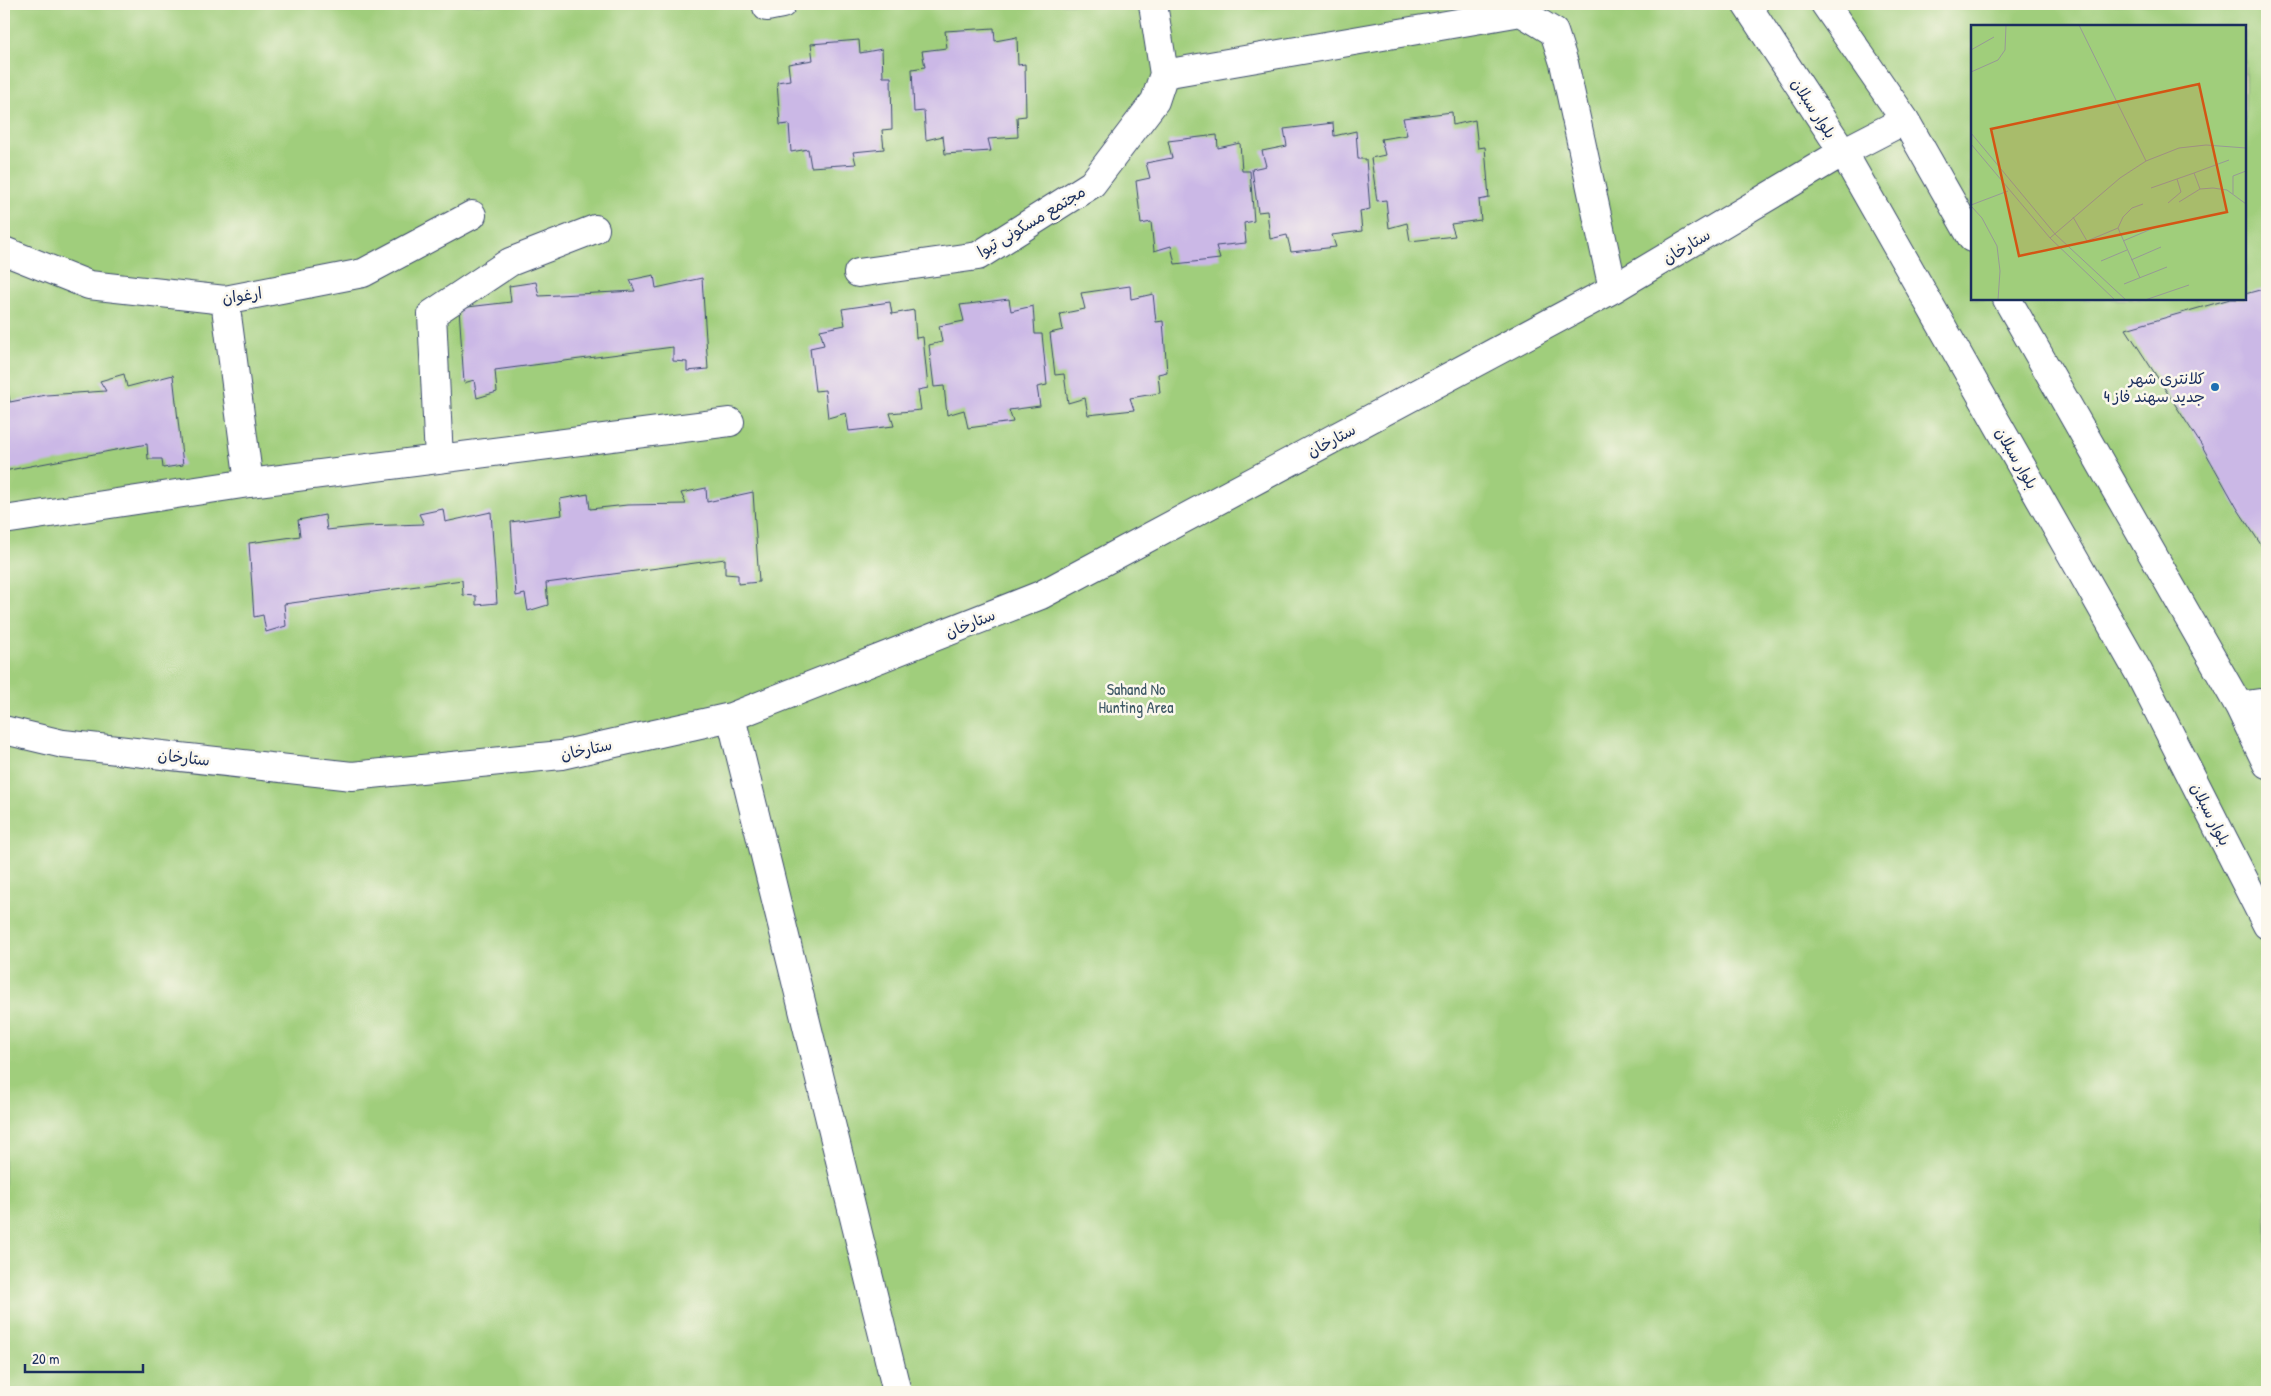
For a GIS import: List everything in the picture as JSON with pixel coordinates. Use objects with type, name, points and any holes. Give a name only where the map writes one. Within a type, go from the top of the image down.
[{"type":"street","name":"مجتمع مسکونی تیوا","points":[[858,273],[978,256],[1092,184],[1155,101],[1164,74],[1153,4]]},
{"type":"street","name":"بلوار سبلان","points":[[1746,4],[1843,152],[2140,673],[2267,925]]},
{"type":"street","points":[[1825,4],[1905,120],[1971,236]]},
{"type":"street","points":[[1164,74],[1521,12],[1554,32],[1564,63],[1613,289]]},
{"type":"street","name":"ستارخان","points":[[4,730],[64,744],[352,776],[561,755],[731,717],[1041,595],[1613,289],[1843,152],[1905,120]]},
{"type":"street","name":"ارغوان","points":[[4,251],[89,285],[225,300],[363,273],[472,215]]},
{"type":"street","points":[[439,459],[432,314],[510,262],[595,229]]},
{"type":"street","points":[[225,300],[249,483]]},
{"type":"street","points":[[2008,300],[2240,706],[2267,764]]},
{"type":"street","points":[[4,520],[249,483],[730,422]]},
{"type":"street","points":[[2240,706],[2267,702]]},
{"type":"street","points":[[731,717],[897,1392]]},
{"type":"green space","name":"Sahand No Hunting Area","points":[[4,4],[2267,4],[2267,1392],[4,1392]]},
{"type":"building","points":[[994,28],[995,41],[1017,37],[1018,65],[1025,64],[1026,116],[1017,117],[1018,137],[988,139],[991,151],[945,154],[943,136],[926,140],[924,111],[914,112],[912,69],[925,67],[922,51],[947,48],[945,31]]},
{"type":"building","points":[[859,40],[860,53],[882,49],[883,77],[891,77],[892,129],[882,130],[884,149],[853,152],[856,164],[811,167],[808,149],[791,152],[789,124],[780,125],[777,82],[790,80],[788,64],[813,60],[811,44]]},
{"type":"building","points":[[1452,112],[1453,125],[1475,120],[1478,148],[1485,147],[1489,198],[1479,200],[1481,220],[1451,224],[1455,236],[1410,241],[1407,223],[1389,228],[1386,200],[1377,201],[1371,158],[1385,155],[1381,139],[1407,135],[1403,118]]},
{"type":"building","points":[[1333,123],[1334,136],[1356,131],[1358,159],[1366,159],[1370,209],[1360,211],[1362,231],[1332,235],[1336,247],[1291,252],[1287,235],[1270,239],[1267,211],[1258,212],[1252,169],[1266,166],[1262,151],[1287,146],[1284,129]]},
{"type":"building","points":[[1217,135],[1218,148],[1240,143],[1242,171],[1250,171],[1254,221],[1244,223],[1246,243],[1216,246],[1220,259],[1175,264],[1171,246],[1154,251],[1151,222],[1141,224],[1136,181],[1150,178],[1146,163],[1172,158],[1168,141]]},
{"type":"building","points":[[654,275],[656,288],[702,278],[708,369],[687,371],[687,362],[673,361],[673,347],[495,370],[497,392],[477,398],[474,380],[464,383],[459,308],[511,302],[509,286],[536,282],[539,296],[635,291],[630,280]]},
{"type":"building","points":[[1130,286],[1131,299],[1153,294],[1156,322],[1163,321],[1167,372],[1158,374],[1160,393],[1130,398],[1134,410],[1088,415],[1085,398],[1068,403],[1064,374],[1055,375],[1050,333],[1063,330],[1060,314],[1085,309],[1081,293]]},
{"type":"building","name":"کلانتری شهر جدید سهند فاز 4","points":[[2267,288],[2267,554],[2237,508],[2202,446],[2126,329],[2227,300],[2246,300],[2246,294]]},
{"type":"building","points":[[1009,299],[1011,311],[1033,306],[1035,334],[1042,334],[1047,385],[1037,387],[1040,406],[1009,410],[1013,422],[968,428],[964,410],[947,415],[944,386],[934,387],[929,345],[942,342],[939,326],[964,321],[960,305]]},
{"type":"building","points":[[890,302],[892,314],[914,310],[916,338],[923,337],[928,388],[918,390],[921,410],[890,413],[894,426],[849,431],[846,413],[828,418],[825,390],[815,391],[810,348],[824,345],[820,330],[845,325],[842,309]]},
{"type":"building","points":[[124,374],[127,387],[173,375],[183,465],[163,468],[162,459],[148,459],[147,444],[4,471],[4,388],[7,387],[10,402],[46,395],[106,391],[100,381]]},
{"type":"building","points":[[706,488],[707,502],[753,492],[759,582],[738,584],[738,575],[725,574],[725,559],[546,583],[548,605],[528,611],[525,594],[516,596],[511,522],[562,515],[560,499],[588,494],[590,509],[627,505],[686,504],[681,493]]},
{"type":"building","points":[[443,509],[445,522],[491,512],[497,603],[476,605],[476,596],[463,595],[462,580],[284,604],[286,626],[266,632],[263,615],[254,617],[249,543],[300,536],[298,520],[325,515],[327,530],[364,526],[424,524],[419,514]]},
{"type":"place","name":"کلانتری شهر جدید سهند فاز 4","points":[[2215,387]]}]
